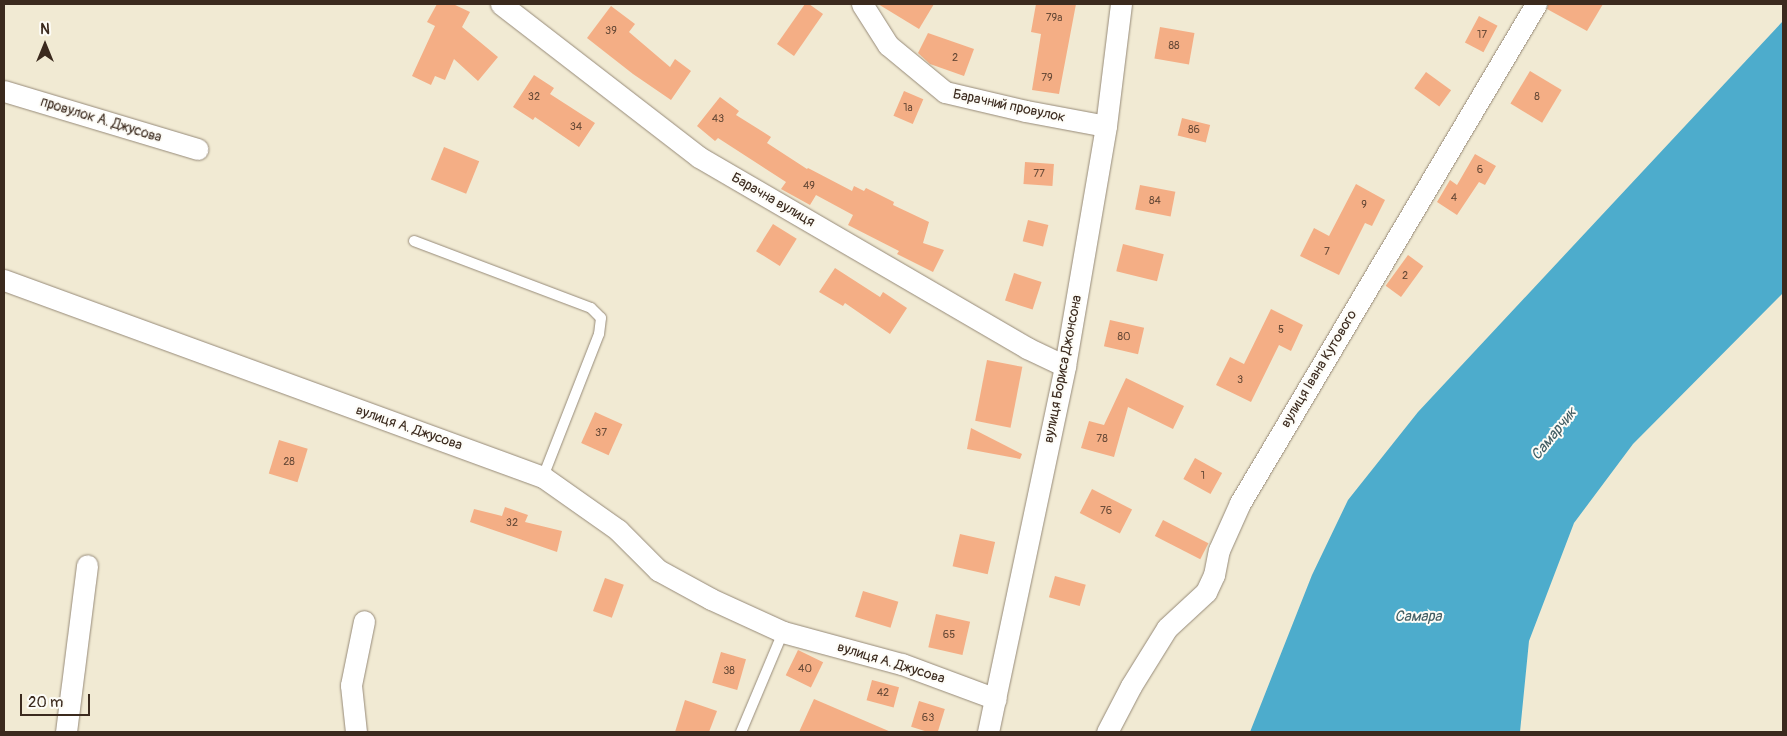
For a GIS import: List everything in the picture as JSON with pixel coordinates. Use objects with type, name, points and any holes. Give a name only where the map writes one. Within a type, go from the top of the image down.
[{"type":"street","name":"Барачна вулиця","points":[[501,4],[699,157],[1028,348],[1065,366]]},
{"type":"street","name":"Барачний провулок","points":[[862,4],[888,45],[945,92],[1026,111],[1106,126]]},
{"type":"street","name":"вулиця Бориса Джонсона","points":[[988,732],[1065,366],[1106,126],[1121,4]]},
{"type":"street","name":"вулиця Івана Кутового","points":[[1106,732],[1131,686],[1167,628],[1206,592],[1214,575],[1220,550],[1240,503],[1536,4]]},
{"type":"street","name":"провулок А. Джусова","points":[[4,91],[198,149]]},
{"type":"street","name":"вулиця А. Джусова","points":[[4,280],[543,477],[618,530],[658,570],[711,599],[783,632],[902,664],[996,698]]},
{"type":"street","points":[[66,732],[87,565]]},
{"type":"street","points":[[356,732],[351,685],[364,621]]},
{"type":"lane","points":[[414,241],[591,308],[601,318],[599,334],[543,477]]},
{"type":"lane","points":[[742,732],[783,632]]},
{"type":"water","name":"Самара","points":[[1783,21],[1783,293],[1633,444],[1574,523],[1529,641],[1520,732],[1250,732],[1312,575],[1348,500],[1418,412]]},
{"type":"building","points":[[437,4],[453,4],[470,12],[462,27],[498,57],[478,81],[454,59],[445,80],[435,76],[431,85],[412,76],[435,26],[427,22]]},
{"type":"building","points":[[805,4],[809,4],[823,14],[794,56],[777,44]]},
{"type":"building","points":[[878,4],[934,4],[919,29]]},
{"type":"building","points":[[1036,4],[1076,4],[1059,94],[1032,90],[1041,34],[1031,32]]},
{"type":"building","points":[[1548,4],[1603,4],[1587,31],[1547,9]]},
{"type":"building","points":[[611,6],[635,24],[629,32],[670,67],[675,59],[691,71],[671,100],[633,74],[587,38]]},
{"type":"building","points":[[1479,16],[1498,26],[1483,52],[1465,42]]},
{"type":"building","points":[[1160,27],[1194,33],[1189,65],[1154,59]]},
{"type":"building","points":[[928,33],[974,49],[964,76],[930,64],[918,53]]},
{"type":"building","points":[[1530,71],[1562,90],[1542,123],[1510,104]]},
{"type":"building","points":[[1426,72],[1451,90],[1439,106],[1414,88]]},
{"type":"building","points":[[534,75],[554,88],[550,94],[595,123],[579,147],[535,117],[533,120],[513,107]]},
{"type":"building","points":[[904,91],[923,99],[913,124],[893,116]]},
{"type":"building","points":[[720,97],[739,111],[736,115],[771,137],[767,143],[807,169],[852,191],[854,186],[864,191],[866,188],[894,202],[893,205],[929,222],[923,243],[944,250],[933,272],[897,254],[899,251],[848,225],[853,215],[816,195],[810,205],[781,189],[786,182],[718,138],[715,141],[697,126]]},
{"type":"building","points":[[1182,118],[1210,125],[1206,142],[1178,135]]},
{"type":"building","points":[[444,147],[479,161],[466,194],[431,179]]},
{"type":"building","points":[[1475,154],[1496,166],[1485,185],[1479,182],[1457,215],[1437,202],[1450,180],[1457,185]]},
{"type":"building","points":[[1025,162],[1054,164],[1052,186],[1023,184]]},
{"type":"building","points":[[1356,184],[1385,200],[1372,226],[1365,223],[1339,275],[1300,256],[1314,228],[1329,236]]},
{"type":"building","points":[[1140,185],[1175,192],[1171,216],[1135,210]]},
{"type":"building","points":[[1028,220],[1048,225],[1043,246],[1023,241]]},
{"type":"building","points":[[773,224],[797,239],[780,266],[756,251]]},
{"type":"building","points":[[1123,244],[1164,254],[1157,281],[1116,271]]},
{"type":"building","points":[[1408,255],[1423,266],[1401,297],[1386,286]]},
{"type":"building","points":[[835,268],[880,297],[883,292],[907,308],[890,334],[845,303],[843,306],[819,292]]},
{"type":"building","points":[[1014,273],[1042,282],[1033,310],[1005,301]]},
{"type":"building","points":[[1271,309],[1303,325],[1291,351],[1279,345],[1251,402],[1216,385],[1230,357],[1244,364]]},
{"type":"building","points":[[1110,320],[1144,328],[1138,354],[1104,346]]},
{"type":"building","points":[[987,360],[1022,367],[1011,428],[975,421]]},
{"type":"building","points":[[1126,378],[1184,406],[1173,429],[1128,407],[1114,457],[1081,448],[1089,421],[1104,425]]},
{"type":"building","points":[[595,412],[622,424],[609,455],[581,443]]},
{"type":"building","points":[[971,428],[1022,454],[1020,459],[967,449]]},
{"type":"building","points":[[279,440],[308,449],[297,482],[269,473]]},
{"type":"building","points":[[1195,458],[1222,473],[1210,494],[1183,479]]},
{"type":"building","points":[[1092,489],[1132,509],[1120,533],[1080,513]]},
{"type":"building","points":[[505,507],[528,515],[525,522],[562,531],[557,552],[470,522],[474,509],[502,516]]},
{"type":"building","points":[[1163,520],[1208,543],[1200,559],[1155,536]]},
{"type":"building","points":[[960,534],[995,542],[988,574],[953,566]]},
{"type":"building","points":[[1055,576],[1086,585],[1080,606],[1049,597]]},
{"type":"building","points":[[605,578],[624,585],[612,618],[593,611]]},
{"type":"building","points":[[863,591],[898,602],[890,628],[855,617]]},
{"type":"building","points":[[936,614],[970,622],[962,655],[928,647]]},
{"type":"building","points":[[798,650],[823,662],[811,687],[786,675]]},
{"type":"building","points":[[721,652],[746,659],[737,690],[712,683]]},
{"type":"building","points":[[872,680],[899,687],[894,708],[867,700]]},
{"type":"building","points":[[814,699],[891,732],[799,732]]},
{"type":"building","points":[[685,700],[717,711],[709,732],[675,732]]},
{"type":"building","points":[[919,701],[945,709],[938,732],[928,732],[911,727]]},
{"type":"water label","name":"Самарчик","points":[[1554,434]]}]
